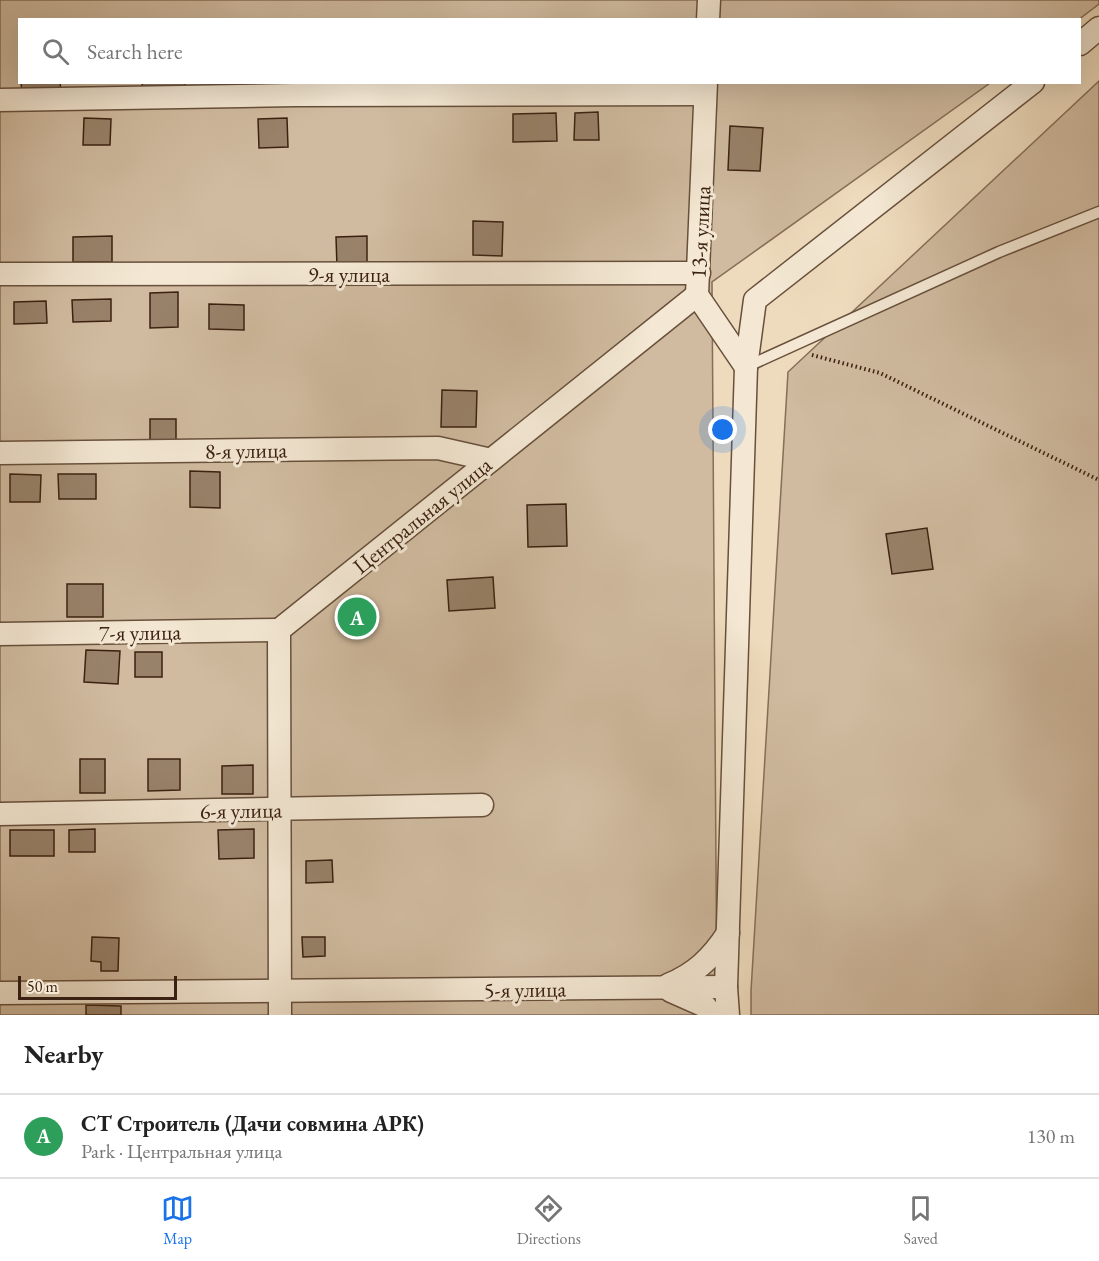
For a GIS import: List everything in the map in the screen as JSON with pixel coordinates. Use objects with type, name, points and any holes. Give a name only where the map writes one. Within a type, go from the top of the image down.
[{"type":"street","points":[[708,18],[709,0]]},
{"type":"street","points":[[1081,43],[1099,28]]},
{"type":"street","points":[[728,1015],[726,987],[746,367],[755,300],[1030,84]]},
{"type":"street","points":[[0,100],[706,88]]},
{"type":"street","name":"13-я улица","points":[[706,88],[698,284],[746,367]]},
{"type":"street","name":"9-я улица","points":[[0,274],[698,284]]},
{"type":"street","name":"Центральная улица","points":[[279,630],[491,460],[698,284]]},
{"type":"street","name":"8-я улица","points":[[0,453],[438,448],[491,460]]},
{"type":"street","points":[[279,630],[280,1015]]},
{"type":"street","name":"7-я улица","points":[[0,634],[279,630]]},
{"type":"street","name":"6-я улица","points":[[0,814],[482,805]]},
{"type":"street","points":[[661,988],[686,978],[702,966],[716,952],[728,933]]},
{"type":"street","name":"5-я улица","points":[[0,993],[726,987]]},
{"type":"street","points":[[661,988],[705,1006],[712,1015]]},
{"type":"lane","points":[[746,367],[999,252],[1099,212]]},
{"type":"path","points":[[788,349],[880,373],[1099,480]]},
{"type":"shaded area","points":[[0,0],[1099,0],[1099,4],[1081,18],[18,18],[18,84],[989,84],[712,282],[717,1015],[0,1015]]},
{"type":"shaded area","points":[[1099,81],[1099,1015],[751,1015],[788,372]]},
{"type":"building","points":[[21,84],[60,84],[61,92],[22,94]]},
{"type":"building","points":[[142,84],[185,84],[186,92],[143,93]]},
{"type":"building","points":[[598,112],[599,140],[574,140],[575,113]]},
{"type":"building","points":[[556,113],[557,141],[513,142],[513,114]]},
{"type":"building","points":[[84,118],[111,119],[110,145],[83,145]]},
{"type":"building","points":[[287,118],[288,147],[259,148],[258,119]]},
{"type":"building","points":[[730,126],[763,128],[760,171],[728,170]]},
{"type":"building","points":[[473,221],[503,222],[502,256],[473,255]]},
{"type":"building","points":[[112,236],[112,262],[73,262],[73,237]]},
{"type":"building","points":[[367,236],[367,266],[337,267],[336,237]]},
{"type":"building","points":[[178,292],[178,327],[150,328],[150,293]]},
{"type":"building","points":[[111,299],[111,321],[73,322],[72,300]]},
{"type":"building","points":[[46,301],[47,323],[14,324],[14,302]]},
{"type":"building","points":[[209,304],[244,305],[244,330],[209,329]]},
{"type":"building","points":[[442,390],[477,391],[476,427],[441,427]]},
{"type":"building","points":[[150,419],[176,419],[176,440],[150,440]]},
{"type":"building","points":[[190,471],[220,472],[220,508],[190,507]]},
{"type":"building","points":[[10,474],[41,475],[40,502],[10,502]]},
{"type":"building","points":[[58,474],[96,474],[96,499],[59,499]]},
{"type":"building","points":[[566,504],[567,546],[528,547],[527,505]]},
{"type":"building","points":[[927,528],[933,569],[892,574],[886,534]]},
{"type":"building","points":[[493,577],[495,608],[449,611],[447,580]]},
{"type":"building","points":[[67,584],[103,584],[103,617],[67,617]]},
{"type":"building","points":[[86,650],[120,651],[118,684],[84,682]]},
{"type":"building","points":[[135,652],[162,652],[162,677],[135,677]]},
{"type":"building","points":[[80,759],[105,759],[105,793],[80,793]]},
{"type":"building","points":[[148,759],[180,759],[180,790],[148,791]]},
{"type":"building","points":[[253,765],[253,794],[222,794],[222,766]]},
{"type":"building","points":[[95,829],[95,852],[69,852],[69,830]]},
{"type":"building","points":[[254,829],[254,858],[219,859],[218,830]]},
{"type":"building","points":[[10,830],[54,830],[54,856],[10,856]]},
{"type":"building","points":[[332,860],[333,882],[306,883],[306,861]]},
{"type":"building","points":[[92,937],[119,938],[118,971],[101,971],[101,962],[91,961]]},
{"type":"building","points":[[302,937],[325,937],[325,956],[303,957]]},
{"type":"building","points":[[86,1005],[121,1006],[121,1015],[86,1015]]},
{"type":"place","name":"СТ Строитель (Дачи совмина АРК)","points":[[357,617]]}]
